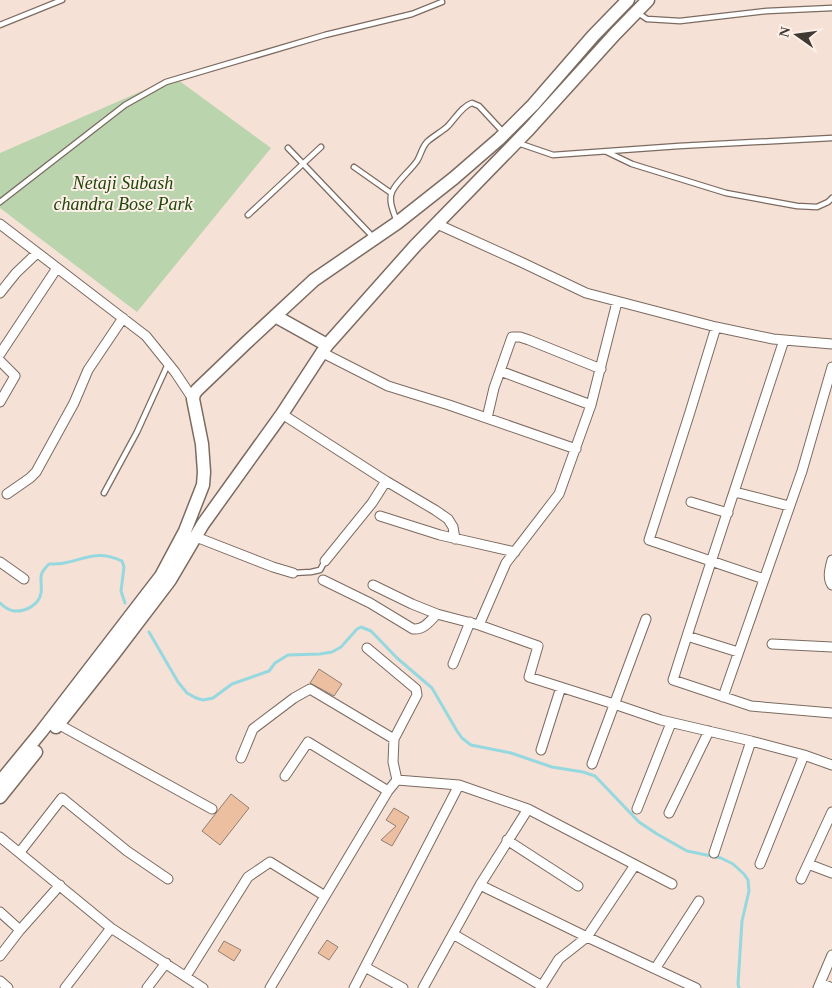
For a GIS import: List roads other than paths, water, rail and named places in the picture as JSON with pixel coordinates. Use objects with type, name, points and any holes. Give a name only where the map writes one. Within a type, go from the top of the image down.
[{"type":"main road","points":[[0,782],[41,732],[161,576],[185,530],[203,485],[204,472],[202,444],[193,399],[194,394],[203,383],[314,280],[397,223],[454,178],[505,133],[628,0]]},
{"type":"main road","points":[[0,797],[170,580],[196,537],[282,414],[324,349],[415,246],[516,142],[648,0]]},
{"type":"main road","points":[[275,316],[324,349]]},
{"type":"street","points":[[0,224],[146,336],[193,399]]},
{"type":"street","points":[[437,224],[586,293],[716,327],[773,339],[832,344]]},
{"type":"street","points":[[0,293],[16,273],[37,253]]},
{"type":"street","points":[[0,354],[56,268]]},
{"type":"street","points":[[479,625],[506,563],[559,494],[591,405],[617,302]]},
{"type":"street","points":[[7,494],[36,472],[74,403],[88,370],[123,318]]},
{"type":"street","points":[[716,327],[649,540],[764,579]]},
{"type":"street","points":[[486,418],[494,388],[512,337],[520,337],[600,370]]},
{"type":"street","points":[[784,340],[673,680],[750,706],[832,713]]},
{"type":"street","points":[[324,349],[388,386],[576,449]]},
{"type":"street","points":[[0,361],[15,376],[0,402]]},
{"type":"street","points":[[723,697],[802,471],[832,366]]},
{"type":"street","points":[[500,371],[591,405]]},
{"type":"street","points":[[282,414],[448,519],[453,527],[456,538]]},
{"type":"street","points":[[325,561],[372,502],[386,481]]},
{"type":"street","points":[[735,492],[789,506]]},
{"type":"street","points":[[691,502],[728,513]]},
{"type":"street","points":[[380,516],[440,535],[515,552]]},
{"type":"street","points":[[196,537],[293,573]]},
{"type":"street","points":[[832,560],[829,576],[832,585]]},
{"type":"street","points":[[0,562],[24,580]]},
{"type":"street","points":[[323,580],[370,603],[413,629],[424,628],[437,614]]},
{"type":"street","points":[[373,585],[437,614],[470,622],[538,646],[529,678],[671,723],[751,740],[832,765]]},
{"type":"street","points":[[592,764],[646,619]]},
{"type":"street","points":[[453,664],[470,622]]},
{"type":"street","points":[[687,636],[738,652]]},
{"type":"street","points":[[772,644],[832,647]]},
{"type":"street","points":[[367,648],[416,689],[417,695],[394,739],[393,762],[398,780]]},
{"type":"street","points":[[541,750],[562,687]]},
{"type":"street","points":[[241,758],[253,729],[294,698],[310,690],[394,739]]},
{"type":"street","points":[[637,809],[671,723]]},
{"type":"street","points":[[58,724],[212,809]]},
{"type":"street","points":[[669,813],[709,731]]},
{"type":"street","points":[[714,853],[751,740]]},
{"type":"street","points":[[285,776],[308,742],[388,790]]},
{"type":"street","points":[[760,864],[804,755]]},
{"type":"street","points":[[398,780],[459,786],[528,808],[672,884]]},
{"type":"street","points":[[270,988],[388,790],[398,780]]},
{"type":"street","points":[[354,988],[459,786]]},
{"type":"street","points":[[20,852],[62,798],[128,851],[168,879]]},
{"type":"street","points":[[422,988],[480,885],[528,808]]},
{"type":"street","points":[[801,879],[832,812]]},
{"type":"street","points":[[0,837],[111,928],[203,988]]},
{"type":"street","points":[[507,840],[578,886]]},
{"type":"street","points":[[186,976],[248,877],[270,862],[325,896]]},
{"type":"street","points":[[808,864],[832,873]]},
{"type":"street","points":[[453,934],[544,987],[559,959],[587,938],[635,865]]},
{"type":"street","points":[[0,956],[20,930],[60,885]]},
{"type":"street","points":[[480,885],[587,938],[696,988]]},
{"type":"street","points":[[655,969],[699,901]]},
{"type":"street","points":[[0,912],[20,930]]},
{"type":"street","points":[[65,988],[111,928]]},
{"type":"street","points":[[832,954],[819,986],[832,988]]},
{"type":"street","points":[[147,988],[166,963]]},
{"type":"street","points":[[365,967],[403,988]]},
{"type":"street","points":[[0,981],[8,988]]},
{"type":"lane","points":[[0,25],[62,0]]},
{"type":"lane","points":[[0,202],[125,105],[166,82],[325,35],[412,14],[442,2]]},
{"type":"lane","points":[[637,12],[647,19],[680,21],[767,11],[832,8]]},
{"type":"lane","points":[[397,223],[390,201],[394,188],[419,159],[427,141],[446,127],[469,104],[472,103],[479,106],[505,133]]},
{"type":"lane","points":[[516,142],[552,155],[832,138]]},
{"type":"lane","points":[[248,215],[321,147]]},
{"type":"lane","points":[[288,148],[374,238]]},
{"type":"lane","points":[[606,152],[632,164],[726,193],[797,206],[817,207],[832,198]]},
{"type":"lane","points":[[354,167],[391,194]]},
{"type":"lane","points":[[104,492],[138,432],[168,364]]},
{"type":"lane","points":[[293,573],[320,570],[325,561]]},
{"type":"waterway","points":[[0,603],[12,611],[27,609],[40,597],[41,575],[49,564],[99,555],[122,561],[124,567],[121,591],[125,603]]},
{"type":"waterway","points":[[149,632],[178,682],[187,693],[203,700],[213,698],[232,684],[269,671],[275,663],[288,655],[332,652],[341,647],[357,629],[361,627],[371,631],[397,658],[432,688],[457,731],[471,745],[511,753],[552,767],[595,776],[639,822],[657,834],[687,851],[721,858],[733,864],[744,874],[748,880],[749,891],[742,921],[739,988]]},
{"type":"park label","name":"Netaji Subash chandra Bose Park","points":[[123,193]]}]
